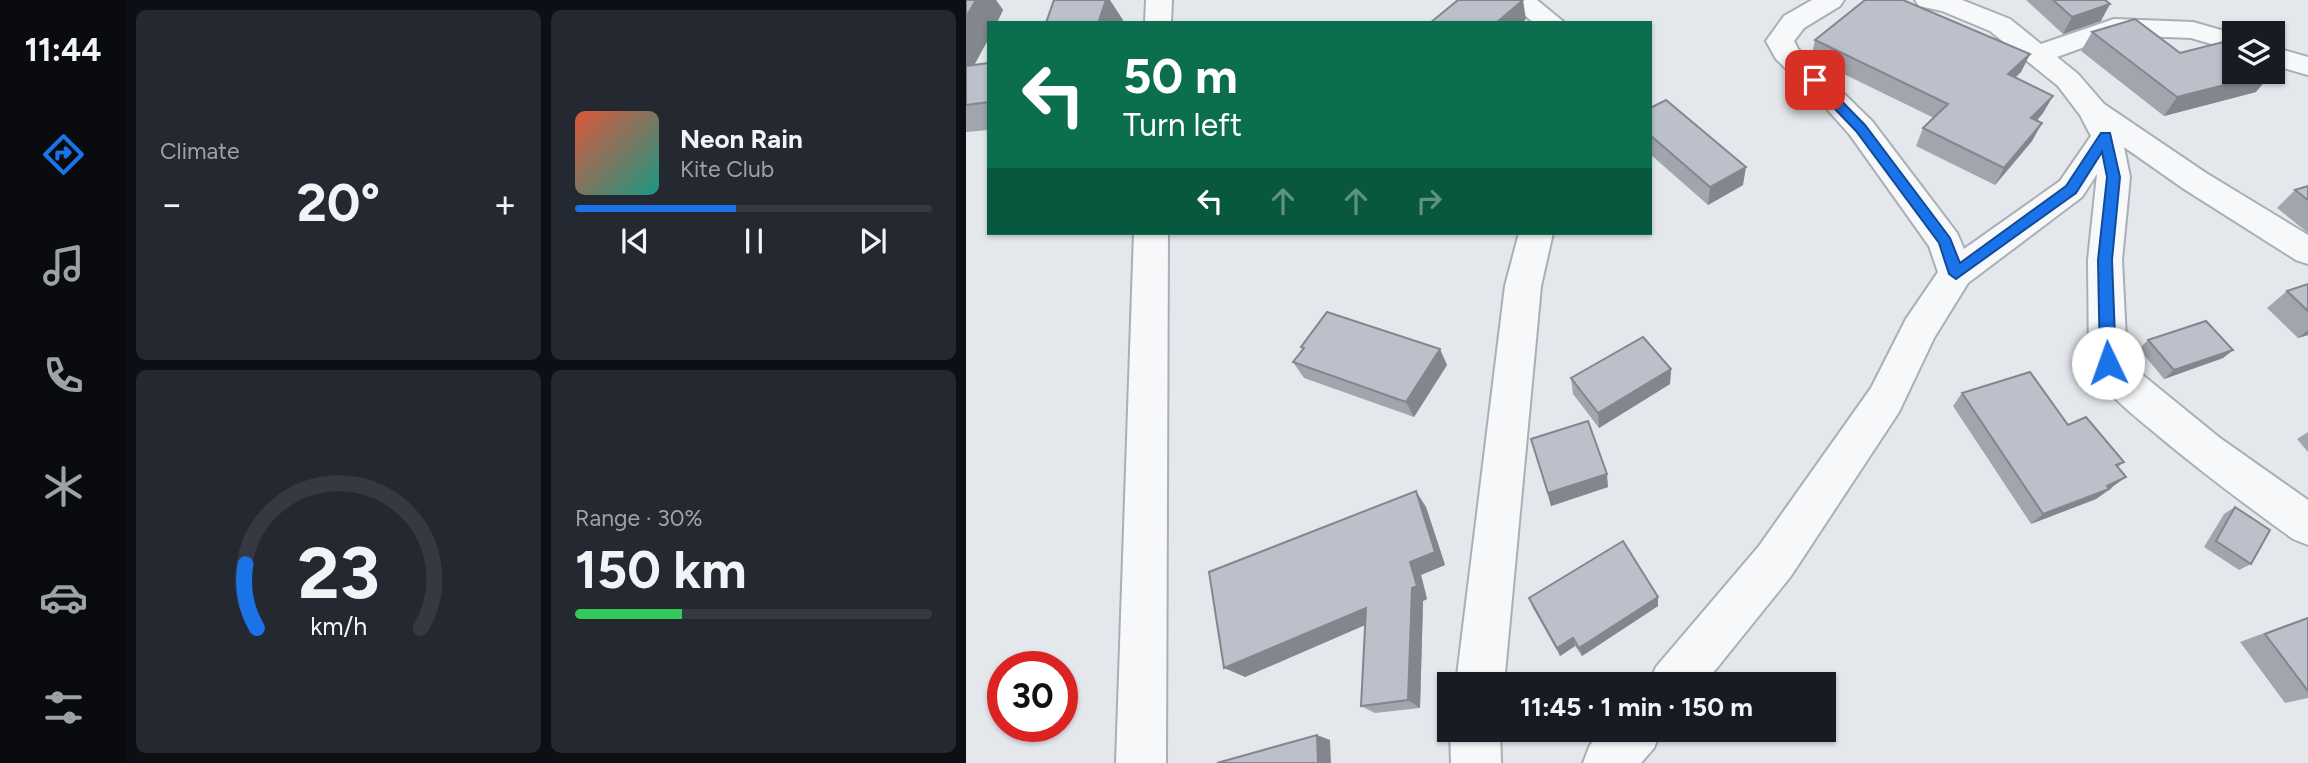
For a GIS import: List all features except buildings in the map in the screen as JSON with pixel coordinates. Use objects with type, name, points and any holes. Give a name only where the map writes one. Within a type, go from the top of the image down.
[{"type":"street","points":[[1158,21],[1159,0]]},
{"type":"street","points":[[1520,0],[1549,21]]},
{"type":"street","points":[[1831,0],[1794,22],[1780,41],[1786,53],[1828,92],[1861,128],[1945,242],[1956,274]]},
{"type":"street","points":[[1928,0],[1949,4],[2000,25],[2068,80],[2100,124],[2114,177],[2105,260],[2108,363],[2120,380],[2206,451],[2308,525]]},
{"type":"street","points":[[2039,54],[2115,27],[2193,30],[2222,39]]},
{"type":"street","points":[[2285,59],[2308,66]]},
{"type":"street","points":[[1683,672],[1775,561],[1885,400],[1919,330],[1956,274],[2071,189],[2100,124]]},
{"type":"street","points":[[2100,124],[2308,251]]},
{"type":"street","points":[[1141,763],[1151,235]]},
{"type":"street","points":[[1481,672],[1523,286],[1535,235]]},
{"type":"street","points":[[1475,742],[1476,763]]},
{"type":"street","points":[[1608,763],[1626,742]]},
{"type":"route","points":[[1815,80],[1861,128],[1945,242],[1956,274],[2071,189],[2106,136],[2114,177],[2105,260],[2108,363]]}]
